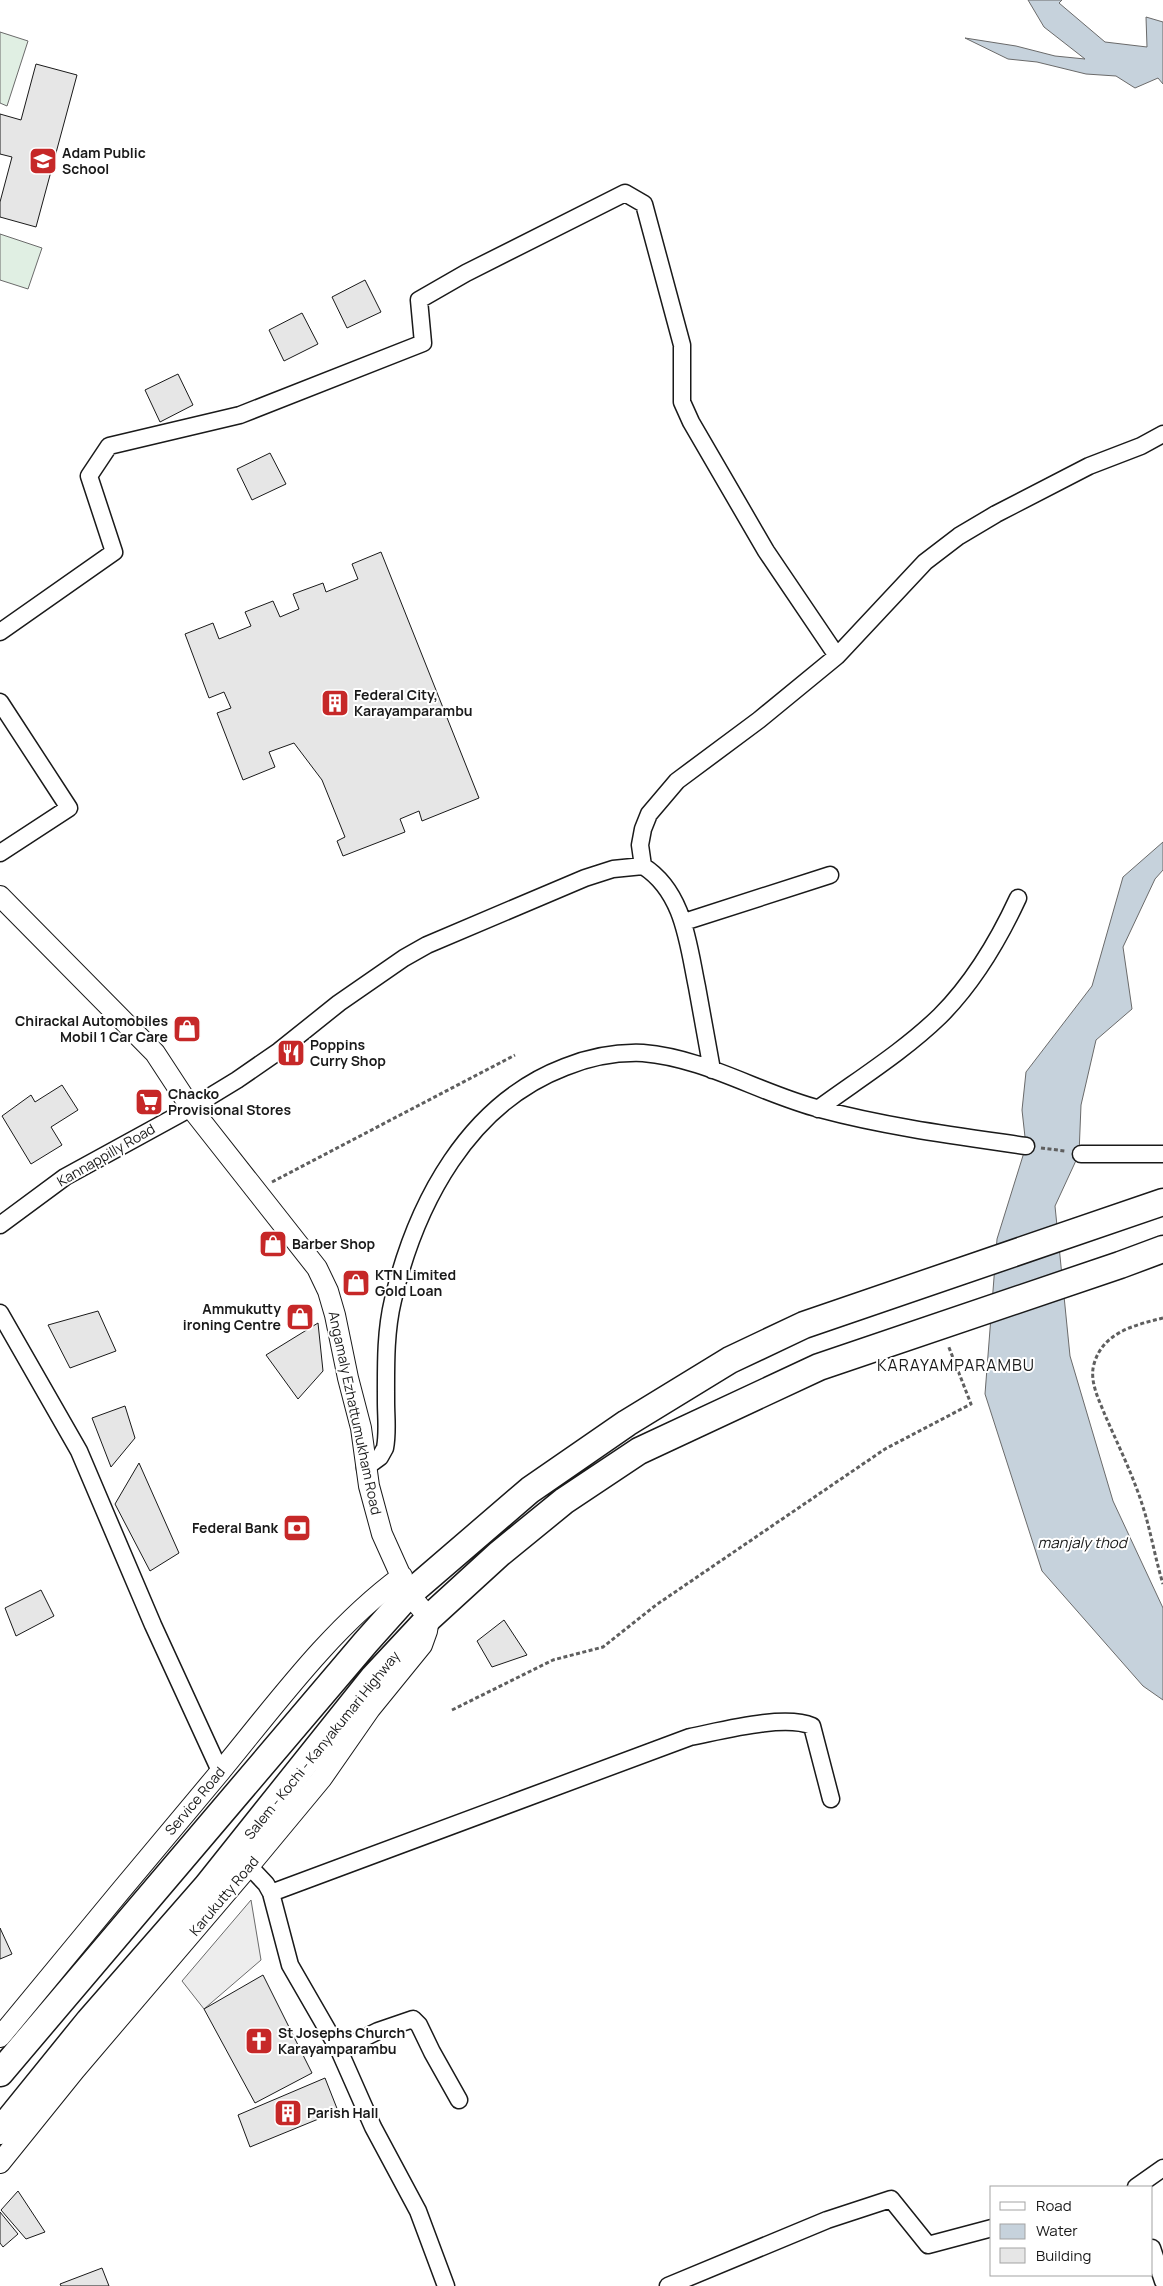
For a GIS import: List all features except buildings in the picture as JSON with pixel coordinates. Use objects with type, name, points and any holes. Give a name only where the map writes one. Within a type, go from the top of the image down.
[{"type":"highway","points":[[0,2073],[303,1714],[406,1585],[530,1490],[626,1423],[730,1360],[804,1325],[1163,1202]]},
{"type":"highway","name":"Salem - Kochi - Kanyakumari Highway","points":[[0,2131],[88,2022],[207,1886],[373,1678],[429,1618],[499,1554],[564,1501],[639,1451],[819,1368],[1163,1249]]},
{"type":"street","points":[[0,632],[114,552],[89,476],[109,446],[240,415],[423,343],[418,300],[466,273],[625,193],[644,204],[682,345],[682,402],[691,422],[766,551],[837,656]]},
{"type":"street","points":[[712,1070],[684,922],[673,897],[661,881],[643,866],[640,845],[643,829],[649,814],[677,781],[759,720],[837,656],[925,562],[959,536],[996,514],[1081,471],[1141,446],[1163,434]]},
{"type":"street","points":[[0,702],[69,808],[0,853]]},
{"type":"street","name":"Kannappilly Road","points":[[0,1225],[65,1177],[192,1108],[279,1051],[374,978],[412,954],[585,878],[613,869],[643,866]]},
{"type":"street","points":[[684,922],[830,875]]},
{"type":"street","name":"Angamaly Ezhattumukham Road","points":[[0,896],[155,1053],[192,1108],[317,1268],[328,1291],[361,1428],[365,1468],[382,1534],[406,1585],[429,1618]]},
{"type":"street","points":[[818,1109],[899,1051],[940,1016],[955,1000],[992,947],[1018,898]]},
{"type":"street","points":[[365,1468],[384,1453],[387,1442],[386,1356],[392,1302],[399,1277],[431,1193],[464,1141],[507,1099],[538,1079],[575,1063],[610,1055],[643,1054],[679,1060],[712,1070],[818,1109],[890,1126],[1026,1146]]},
{"type":"street","points":[[1081,1154],[1163,1154]]},
{"type":"street","points":[[0,1313],[79,1451],[154,1625],[220,1771]]},
{"type":"street","name":"Service Road","points":[[0,2038],[325,1647],[378,1594],[406,1585]]},
{"type":"street","name":"Karukutty Road","points":[[0,2163],[75,2070],[322,1778],[370,1709],[422,1645],[429,1618]]},
{"type":"street","points":[[271,1893],[690,1737],[762,1724],[803,1722],[812,1726],[831,1800]]},
{"type":"street","points":[[249,1866],[266,1884],[271,1893],[290,1965],[339,2050],[373,2127],[418,2212],[446,2286]]},
{"type":"street","points":[[339,2050],[378,2031],[413,2019],[420,2025],[432,2052],[460,2100]]},
{"type":"street","points":[[1137,2186],[1163,2168]]},
{"type":"street","points":[[668,2286],[827,2220],[890,2199],[928,2244],[990,2228]]},
{"type":"street","points":[[1153,2251],[1163,2281]]},
{"type":"path","points":[[255,1190],[515,1055]]},
{"type":"path","points":[[1026,1146],[1081,1154]]},
{"type":"path","points":[[1163,1318],[1132,1326],[1112,1337],[1094,1362],[1093,1377],[1102,1407],[1132,1475],[1163,1584]]},
{"type":"path","points":[[452,1710],[553,1660],[603,1648],[656,1605],[885,1449],[971,1404],[931,1328]]},
{"type":"green space","points":[[0,32],[28,41],[7,106],[0,103]]},
{"type":"green space","points":[[0,234],[42,248],[28,289],[0,280]]},
{"type":"shaded area","points":[[251,1900],[261,1960],[204,2009],[182,1981]]},
{"type":"water","points":[[1028,0],[1062,0],[1059,3],[1105,42],[1147,47],[1146,17],[1163,22],[1163,84],[1158,78],[1135,88],[1116,76],[1086,74],[1037,62],[1008,59],[965,38],[1016,46],[1055,56],[1085,59],[1044,27]]},
{"type":"water","name":"manjaly thod","points":[[1163,842],[1163,870],[1155,879],[1123,947],[1132,1009],[1096,1040],[1081,1105],[1079,1154],[1055,1206],[1070,1356],[1113,1501],[1163,1608],[1163,1700],[1143,1686],[1042,1571],[985,1394],[997,1239],[1026,1146],[1022,1110],[1026,1072],[1092,986],[1123,877]]},
{"type":"place","name":"Adam Public School","points":[[43,161]]},
{"type":"place","name":"Federal City, Karayamparambu","points":[[335,703]]},
{"type":"place","name":"Chirackal Automobiles Mobil 1 Car Care","points":[[187,1029]]},
{"type":"place","name":"Poppins Curry Shop","points":[[291,1053]]},
{"type":"place","name":"Chacko Provisional Stores","points":[[149,1102]]},
{"type":"place","name":"Barber Shop","points":[[273,1244]]},
{"type":"place","name":"KTN Limited Gold Loan","points":[[356,1283]]},
{"type":"place","name":"Ammukutty ironing Centre","points":[[300,1317]]},
{"type":"place","name":"Federal Bank","points":[[297,1528]]},
{"type":"place","name":"St Josephs Church Karayamparambu","points":[[259,2041]]},
{"type":"place","name":"Parish Hall","points":[[288,2113]]},
{"type":"district","name":"KARAYAMPARAMBU","points":[[956,1365]]}]
